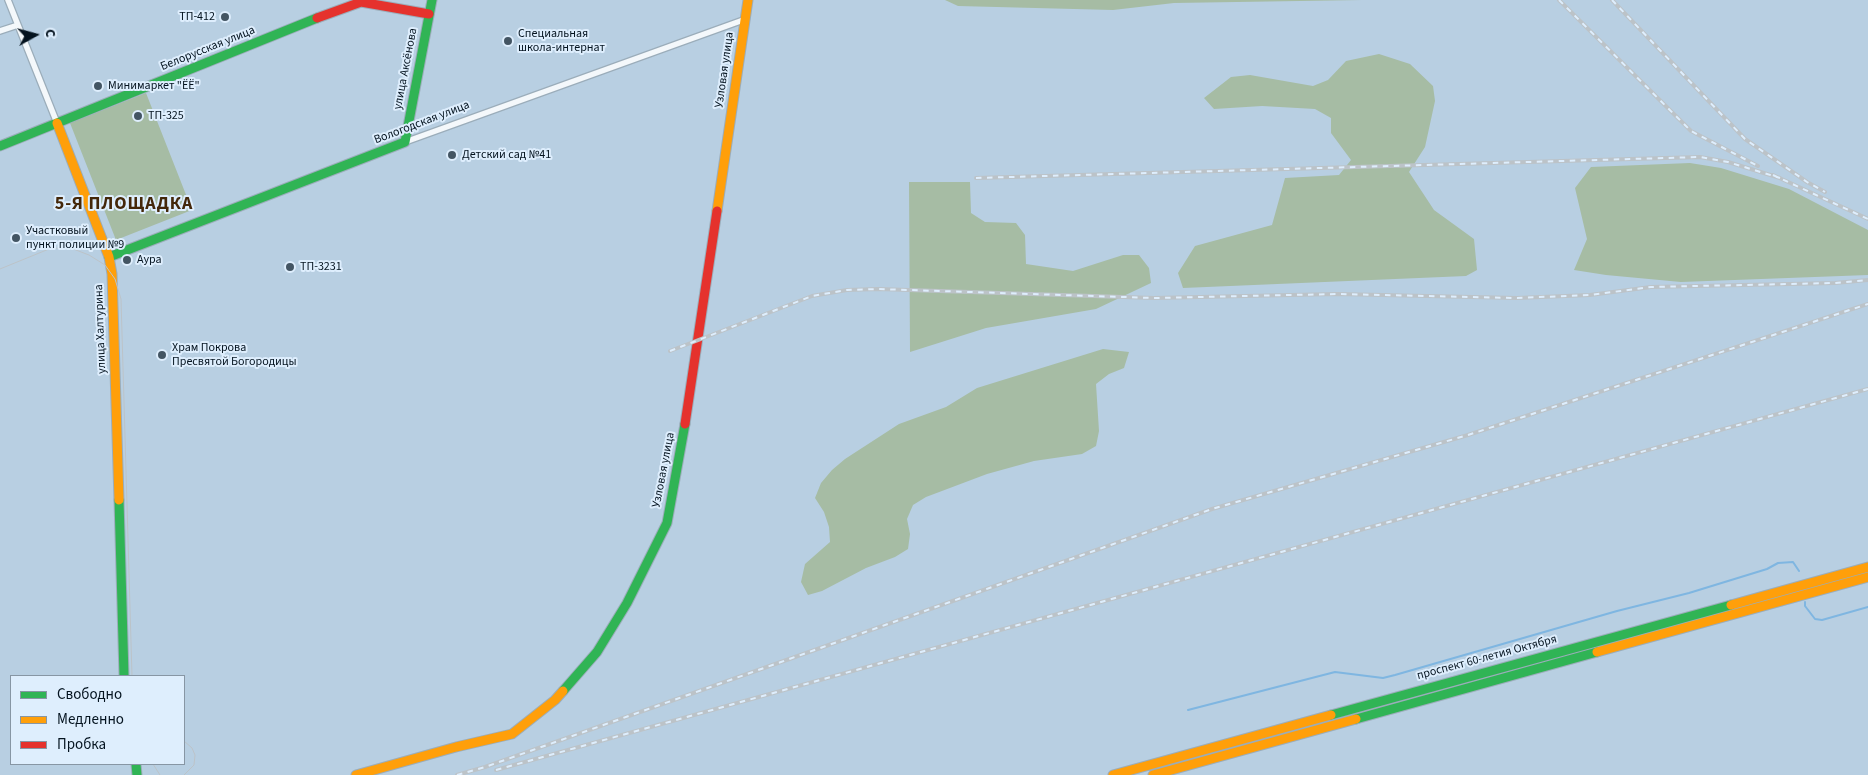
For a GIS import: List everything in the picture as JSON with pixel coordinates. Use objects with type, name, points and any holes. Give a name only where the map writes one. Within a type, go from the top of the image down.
[{"type":"main road","name":"улица Аксёнова","points":[[405,142],[432,0]]},
{"type":"main road","name":"Узловая улица","points":[[356,775],[512,734],[555,700],[597,652],[627,604],[667,523],[678,468],[748,0]]},
{"type":"main road","name":"Белорусская улица","points":[[0,146],[309,21],[361,2],[429,14]]},
{"type":"main road","name":"улица Халтурина","points":[[57,123],[109,257],[112,274],[124,675]]},
{"type":"main road","name":"Вологодская улица","points":[[109,257],[405,142]]},
{"type":"main road","name":"проспект 60-летия Октября","points":[[1113,775],[1868,567]]},
{"type":"main road","name":"проспект 60-летия Октября","points":[[1153,775],[1868,577]]},
{"type":"street","name":"улица Халтурина","points":[[8,0],[57,123]]},
{"type":"street","name":"Вологодская улица","points":[[405,142],[746,19]]},
{"type":"street","points":[[0,31],[18,25]]},
{"type":"green space","points":[[945,0],[1362,0],[1174,3],[1113,10],[958,6]]},
{"type":"green space","points":[[1379,54],[1410,64],[1433,86],[1435,101],[1425,147],[1409,172],[1434,210],[1474,239],[1477,270],[1466,276],[1183,288],[1178,273],[1195,246],[1272,225],[1285,178],[1339,175],[1351,160],[1331,133],[1331,118],[1315,109],[1262,106],[1214,109],[1204,98],[1231,77],[1250,75],[1313,86],[1328,80],[1346,61]]},
{"type":"green space","points":[[146,93],[192,210],[116,240],[70,123]]},
{"type":"green space","points":[[1690,163],[1721,168],[1789,189],[1868,230],[1868,275],[1681,282],[1574,270],[1587,239],[1575,188],[1591,167]]},
{"type":"green space","points":[[909,182],[970,182],[971,213],[985,222],[1016,223],[1025,235],[1026,264],[1073,271],[1123,255],[1139,255],[1149,268],[1151,283],[1096,309],[986,328],[910,352]]},
{"type":"green space","points":[[1103,349],[1129,352],[1124,368],[1109,374],[1096,384],[1099,431],[1096,446],[1082,454],[1034,461],[987,474],[926,497],[913,505],[907,519],[910,534],[908,549],[822,591],[808,595],[801,582],[805,564],[830,542],[829,527],[824,512],[815,498],[821,483],[845,459],[899,424],[946,407],[977,388]]},
{"type":"waterway","points":[[1188,710],[1335,672],[1383,678],[1617,611],[1689,593],[1767,569],[1778,563],[1793,562],[1799,571]]},
{"type":"waterway","points":[[1805,602],[1805,606],[1815,619],[1822,620],[1868,607]]},
{"type":"tram line","points":[[0,269],[49,249],[68,247],[89,255],[105,265],[115,279],[121,299],[132,675]]},
{"type":"tram line","points":[[184,775],[194,765],[195,755],[192,748],[185,742]]},
{"type":"tram line","points":[[154,765],[160,775]]},
{"type":"railway","points":[[1559,0],[1691,131],[1758,166]]},
{"type":"railway","points":[[1612,0],[1745,139],[1807,182],[1825,192]]},
{"type":"railway","points":[[976,178],[1700,157],[1728,162],[1780,178]]},
{"type":"railway","points":[[1773,175],[1868,219]]},
{"type":"railway","points":[[670,351],[812,296],[847,290],[878,289],[1154,298],[1337,294],[1517,298],[1590,295],[1651,287],[1835,283],[1868,280]]},
{"type":"railway","points":[[457,775],[485,767],[1212,509],[1468,435],[1868,304]]},
{"type":"railway","points":[[496,770],[1868,389]]},
{"type":"traffic: fast","points":[[109,257],[405,142],[432,0]]},
{"type":"traffic: fast","points":[[0,146],[317,18]]},
{"type":"traffic: fast","points":[[563,691],[597,652],[627,603],[667,523],[685,424]]},
{"type":"traffic: fast","points":[[119,500],[124,675]]},
{"type":"traffic: fast","points":[[1331,715],[1731,605]]},
{"type":"traffic: fast","points":[[1356,719],[1597,652]]},
{"type":"traffic: fast","points":[[136,765],[137,775]]},
{"type":"traffic: slow","points":[[717,211],[748,0]]},
{"type":"traffic: slow","points":[[57,123],[109,257],[112,274],[119,500]]},
{"type":"traffic: slow","points":[[1731,605],[1868,567]]},
{"type":"traffic: slow","points":[[1597,652],[1868,577]]},
{"type":"traffic: slow","points":[[356,775],[456,747],[512,734],[555,700],[563,691]]},
{"type":"traffic: slow","points":[[1113,775],[1331,715]]},
{"type":"traffic: slow","points":[[1153,775],[1356,719]]},
{"type":"traffic: jam","points":[[317,18],[361,2],[429,14]]},
{"type":"traffic: jam","points":[[685,424],[717,211]]},
{"type":"place","name":"ТП-412","points":[[225,17]]},
{"type":"place","name":"Специальная школа-интернат","points":[[508,41]]},
{"type":"place","name":"Минимаркет \"ЁЁ\"","points":[[98,86]]},
{"type":"place","name":"ТП-325","points":[[138,116]]},
{"type":"place","name":"Детский сад №41","points":[[452,155]]},
{"type":"place","name":"Участковый пункт полиции №9","points":[[16,238]]},
{"type":"place","name":"Аура","points":[[127,260]]},
{"type":"place","name":"ТП-3231","points":[[290,267]]},
{"type":"place","name":"Храм Покрова Пресвятой Богородицы","points":[[162,355]]},
{"type":"district","name":"5-Я ПЛОЩАДКА","points":[[124,205]]}]
